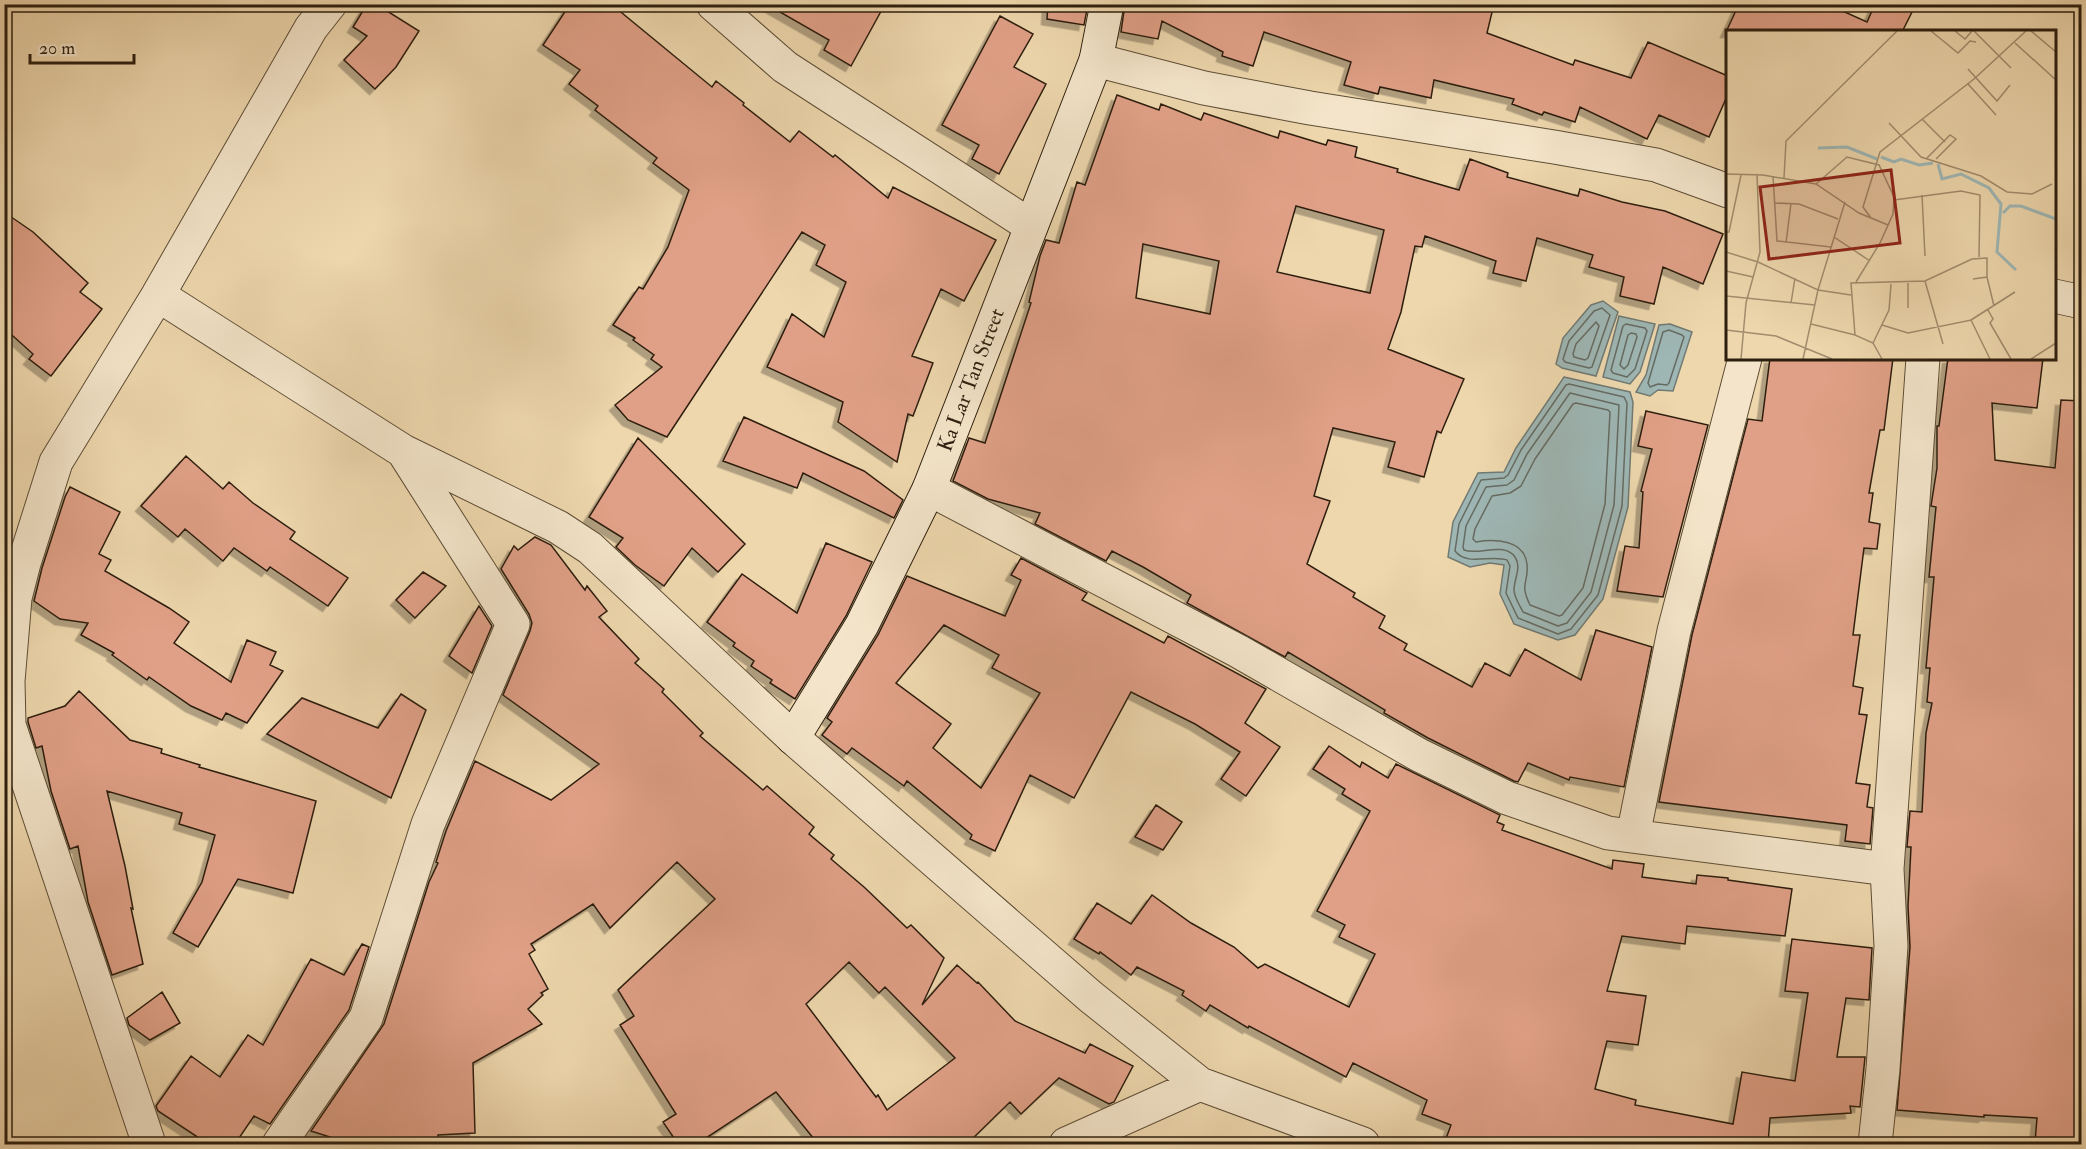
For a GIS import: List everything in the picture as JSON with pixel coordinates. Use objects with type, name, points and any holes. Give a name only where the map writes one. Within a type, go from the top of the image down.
[{"type":"street","points":[[149,1144],[9,725],[6,682],[15,598],[56,462],[158,295],[311,28],[330,4]]},
{"type":"street","points":[[713,4],[785,67],[1031,226]]},
{"type":"street","name":"Ka Lar Tan Street","points":[[793,738],[862,625],[929,489],[1095,60],[1107,4]]},
{"type":"street","points":[[1095,60],[1204,88],[1310,108],[1656,165],[1726,190]]},
{"type":"street","points":[[158,295],[403,451],[558,527],[590,548],[793,738],[1091,997],[1200,1084],[1363,1144]]},
{"type":"street","points":[[2056,296],[2082,302]]},
{"type":"street","points":[[1633,836],[1674,631],[1744,360]]},
{"type":"street","points":[[1875,1144],[1883,1069],[1891,946],[1887,869],[1923,360]]},
{"type":"street","points":[[279,1144],[366,1018],[429,824],[513,624],[403,451]]},
{"type":"street","points":[[929,489],[1238,651],[1419,755],[1507,798],[1608,833],[1887,869]]},
{"type":"street","points":[[1066,1144],[1200,1084]]},
{"type":"water","points":[[1603,301],[1618,312],[1596,376],[1562,368],[1556,364],[1563,338],[1591,305]]},
{"type":"water","points":[[1619,316],[1655,324],[1640,372],[1630,384],[1603,377]]},
{"type":"water","points":[[1670,324],[1692,332],[1673,391],[1658,390],[1650,396],[1636,392],[1646,375],[1659,325]]},
{"type":"water","points":[[1564,377],[1630,392],[1633,402],[1628,507],[1603,599],[1575,635],[1558,640],[1514,624],[1500,594],[1504,565],[1490,563],[1470,567],[1448,557],[1453,522],[1478,473],[1504,472],[1516,448]]},
{"type":"building","points":[[367,4],[376,4],[419,31],[396,67],[375,89],[344,60],[367,36],[353,27]]},
{"type":"building","points":[[570,4],[611,4],[712,87],[716,81],[790,142],[799,131],[833,157],[835,155],[888,198],[893,187],[996,240],[964,301],[941,289],[912,356],[933,363],[913,416],[908,414],[897,462],[838,422],[843,402],[767,367],[792,314],[824,337],[846,282],[816,265],[825,245],[802,232],[667,437],[628,420],[615,405],[662,367],[651,359],[654,355],[633,340],[635,338],[613,325],[639,287],[643,289],[668,247],[689,190],[653,163],[657,158],[595,110],[598,106],[569,84],[580,70],[543,45]]},
{"type":"building","points":[[766,4],[885,4],[851,66],[824,50],[829,40]]},
{"type":"building","points":[[1048,4],[1088,4],[1084,25],[1047,19]]},
{"type":"building","points":[[1125,4],[1190,5],[1197,8],[1198,4],[1494,4],[1487,33],[1573,65],[1575,60],[1631,78],[1648,42],[1726,75],[1726,99],[1709,137],[1659,115],[1647,139],[1580,107],[1575,122],[1544,112],[1542,115],[1512,104],[1514,99],[1434,80],[1431,98],[1380,87],[1378,94],[1344,85],[1351,62],[1264,32],[1253,66],[1222,56],[1223,52],[1162,21],[1158,39],[1121,32]]},
{"type":"building","points":[[1739,4],[1827,4],[1867,22],[1875,4],[1916,4],[1903,30],[1727,30]]},
{"type":"building","points":[[1000,16],[1033,34],[1014,67],[1046,84],[999,174],[972,159],[979,145],[942,125]]},
{"type":"building","points":[[1117,95],[1159,110],[1161,104],[1201,120],[1204,113],[1278,138],[1280,131],[1326,145],[1328,140],[1357,147],[1355,157],[1459,190],[1470,159],[1508,173],[1507,177],[1578,196],[1580,189],[1622,202],[1665,211],[1723,234],[1703,284],[1663,267],[1654,304],[1620,296],[1624,277],[1589,267],[1593,255],[1537,238],[1526,281],[1493,273],[1496,261],[1425,236],[1422,247],[1415,246],[1401,312],[1388,349],[1464,379],[1441,433],[1437,431],[1424,477],[1388,467],[1395,442],[1333,428],[1314,496],[1330,501],[1307,564],[1355,593],[1353,597],[1385,616],[1379,628],[1407,644],[1404,650],[1472,687],[1485,663],[1510,676],[1525,649],[1581,680],[1596,630],[1652,647],[1624,787],[1570,777],[1569,780],[1528,763],[1518,782],[1514,781],[1384,713],[1385,710],[1288,652],[1285,657],[1187,603],[1191,595],[1143,567],[1112,551],[1106,561],[1035,524],[1040,513],[988,499],[953,481],[969,438],[985,443],[1031,303],[1029,302],[1046,240],[1059,243],[1077,182],[1085,185]],"holes":[[[1296,206],[1384,230],[1370,293],[1277,272]],[[1143,244],[1219,261],[1210,314],[1136,298]]]},
{"type":"building","points":[[4,212],[33,232],[88,283],[80,292],[102,309],[51,376],[29,359],[33,354],[4,328]]},
{"type":"building","points":[[1770,360],[1893,360],[1884,430],[1880,430],[1869,493],[1873,493],[1869,522],[1880,524],[1877,549],[1864,548],[1853,635],[1860,635],[1853,686],[1863,688],[1859,714],[1867,715],[1856,783],[1870,785],[1867,807],[1873,808],[1870,844],[1845,841],[1847,825],[1659,802],[1692,635],[1748,419],[1762,421]]},
{"type":"building","points":[[1948,360],[2043,360],[2037,408],[1992,403],[1995,460],[2055,468],[2061,400],[2082,401],[2082,1144],[2035,1142],[2037,1118],[1984,1115],[1984,1117],[1897,1110],[1910,947],[1908,906],[1911,847],[1907,847],[1910,811],[1922,812],[1926,733],[1932,703],[1927,702],[1930,668],[1926,668],[1934,577],[1929,577],[1936,507],[1931,506],[1937,468],[1937,426],[1939,426]]},
{"type":"building","points":[[1646,411],[1708,425],[1663,597],[1617,591],[1625,546],[1639,548],[1643,492],[1641,491],[1652,449],[1638,446]]},
{"type":"building","points":[[744,417],[864,471],[903,500],[894,518],[803,473],[797,488],[723,461]]},
{"type":"building","points":[[638,438],[745,544],[718,572],[692,548],[664,586],[635,565],[616,547],[623,538],[589,517]]},
{"type":"building","points":[[186,456],[223,489],[229,482],[253,503],[295,532],[290,539],[348,578],[328,606],[270,567],[267,571],[234,548],[223,561],[185,529],[178,537],[141,506]]},
{"type":"building","points":[[70,487],[120,512],[99,554],[111,560],[105,571],[189,622],[174,643],[231,682],[247,640],[276,652],[270,665],[283,671],[247,723],[226,713],[222,720],[191,706],[149,677],[147,680],[112,655],[114,653],[81,635],[88,623],[60,619],[34,601],[42,568]]},
{"type":"building","points":[[535,537],[551,545],[585,590],[587,586],[607,611],[599,617],[639,659],[635,663],[664,689],[662,692],[703,733],[700,736],[763,790],[767,786],[814,827],[809,834],[834,855],[831,859],[907,928],[911,925],[944,958],[922,1005],[957,965],[978,982],[1015,1021],[1085,1053],[1090,1044],[1133,1066],[1114,1102],[1109,1104],[1059,1078],[1021,1114],[1010,1102],[967,1144],[818,1144],[776,1092],[697,1144],[678,1144],[663,1122],[676,1114],[620,1025],[634,1016],[618,990],[715,899],[677,862],[610,928],[593,904],[531,944],[535,950],[529,954],[548,989],[541,993],[543,995],[528,1009],[542,1024],[473,1063],[475,1133],[438,1135],[438,1143],[356,1142],[352,1144],[311,1131],[384,1024],[429,882],[438,863],[436,862],[446,831],[475,761],[551,800],[599,764],[503,695],[532,623],[529,614],[501,569],[514,546],[518,550]],"holes":[[[849,962],[879,993],[885,987],[955,1058],[887,1110],[878,1095],[876,1097],[806,1004]]]},
{"type":"building","points":[[826,543],[872,562],[846,616],[795,699],[770,683],[772,680],[751,666],[754,661],[733,646],[735,643],[707,622],[742,574],[797,613]]},
{"type":"building","points":[[1021,558],[1087,593],[1082,600],[1164,643],[1168,636],[1266,689],[1245,723],[1280,747],[1246,796],[1221,779],[1240,752],[1195,724],[1131,692],[1074,798],[1030,775],[995,851],[970,839],[972,835],[907,781],[904,786],[852,748],[847,754],[822,735],[832,722],[827,718],[878,635],[907,576],[1005,616],[1021,580],[1011,575]],"holes":[[[944,625],[999,655],[992,668],[1040,693],[981,788],[933,748],[951,724],[896,683]]]},
{"type":"building","points":[[423,572],[446,586],[415,618],[396,600]]},
{"type":"building","points":[[479,606],[492,626],[472,673],[449,656]]},
{"type":"building","points":[[79,691],[130,740],[162,749],[161,753],[200,765],[199,767],[316,801],[293,893],[238,879],[198,947],[173,933],[202,882],[215,835],[179,824],[182,813],[107,791],[125,866],[143,964],[112,975],[88,902],[78,846],[70,849],[51,791],[42,746],[36,748],[28,722],[28,718],[65,706]]},
{"type":"building","points":[[401,694],[426,710],[391,798],[267,734],[302,698],[378,728]]},
{"type":"building","points":[[1329,746],[1360,767],[1362,762],[1388,778],[1396,764],[1500,815],[1497,822],[1504,825],[1502,830],[1612,869],[1613,860],[1644,864],[1642,877],[1696,884],[1697,875],[1792,889],[1785,936],[1687,926],[1685,944],[1622,936],[1607,991],[1646,996],[1638,1045],[1607,1041],[1595,1089],[1636,1100],[1635,1105],[1733,1124],[1742,1072],[1795,1081],[1808,993],[1785,991],[1792,939],[1872,948],[1869,1000],[1846,998],[1837,1057],[1865,1057],[1860,1107],[1850,1106],[1851,1113],[1770,1118],[1768,1144],[1444,1144],[1451,1125],[1422,1114],[1427,1100],[1353,1063],[1346,1077],[1249,1026],[1248,1028],[1210,1005],[1206,1011],[1182,995],[1184,991],[1137,967],[1131,975],[1100,952],[1099,954],[1074,939],[1097,903],[1131,924],[1152,895],[1191,923],[1234,947],[1258,968],[1265,964],[1349,1007],[1375,954],[1339,937],[1345,925],[1317,911],[1370,811],[1342,794],[1345,789],[1313,769]]},
{"type":"building","points":[[1156,805],[1182,822],[1163,850],[1135,837]]},
{"type":"building","points":[[362,944],[369,947],[349,1010],[270,1124],[254,1116],[235,1144],[208,1144],[158,1111],[156,1106],[191,1056],[220,1077],[248,1035],[263,1045],[311,959],[344,975]]},
{"type":"building","points":[[162,992],[180,1023],[150,1040],[129,1025],[127,1018]]}]
